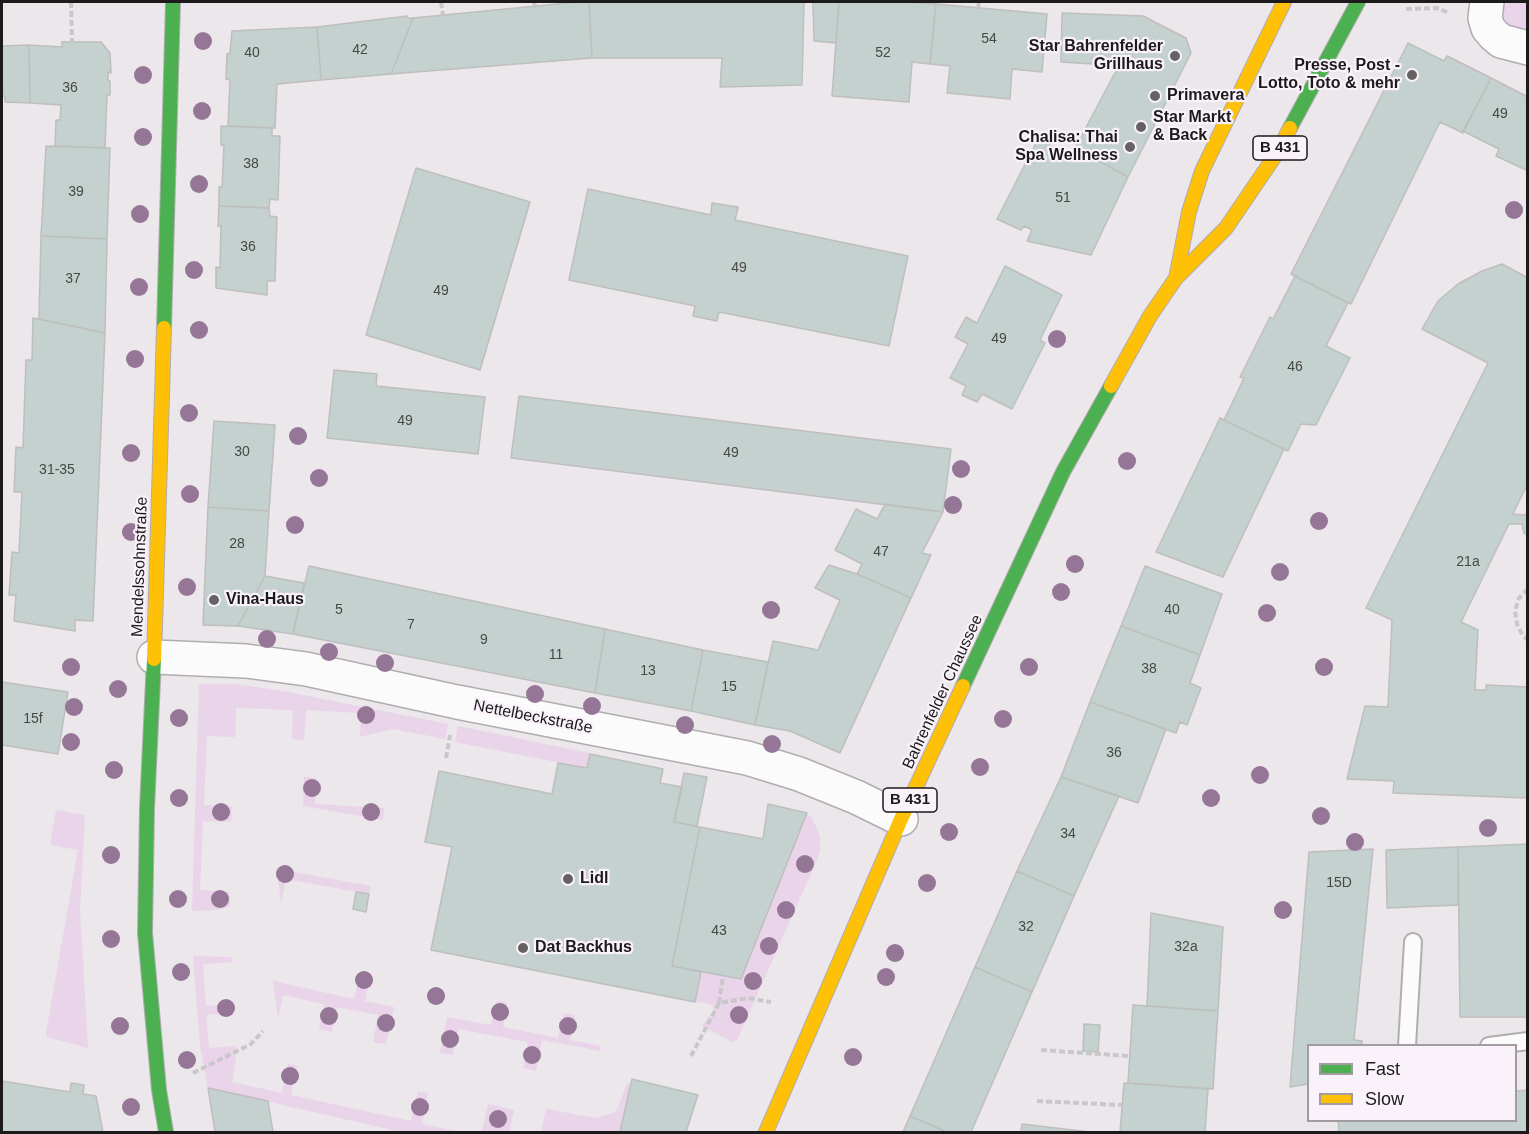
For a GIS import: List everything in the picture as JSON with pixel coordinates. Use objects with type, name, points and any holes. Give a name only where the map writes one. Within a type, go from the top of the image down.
[{"type":"main road","name":"Mendelssohnstraße","points":[[166,1132],[159,1090],[145,933],[173,2]]},
{"type":"main road","name":"Bahrenfelder Chaussee","points":[[1176,278],[1189,212],[1202,171],[1284,2]]},
{"type":"main road","name":"Bahrenfelder Chaussee","points":[[765,1132],[901,819],[1063,472],[1150,316],[1176,278],[1226,228],[1277,153],[1358,2]]},
{"type":"street","points":[[1486,2],[1485,18],[1488,28],[1494,35],[1509,44],[1527,48]]},
{"type":"street","name":"Nettelbeckstraße","points":[[154,657],[246,662],[306,669],[457,702],[747,758],[799,774],[901,819]]},
{"type":"lane","points":[[1407,1044],[1413,942]]},
{"type":"lane","points":[[1505,1044],[1527,1041]]},
{"type":"path","points":[[71,2],[72,42]]},
{"type":"path","points":[[441,2],[442,15]]},
{"type":"path","points":[[978,8],[979,2]]},
{"type":"path","points":[[1527,589],[1519,598],[1515,611],[1516,624],[1527,640]]},
{"type":"path","points":[[446,758],[450,737]]},
{"type":"path","points":[[691,1056],[719,1003],[723,976]]},
{"type":"path","points":[[719,1003],[748,998],[771,1002]]},
{"type":"path","points":[[159,1090],[251,1044],[263,1030]]},
{"type":"path","points":[[1041,1050],[1130,1056]]},
{"type":"path","points":[[1037,1101],[1122,1105]]},
{"type":"shaded area","points":[[1507,2],[1527,2],[1527,34],[1507,27],[1502,10]]},
{"type":"shaded area","points":[[199,684],[235,684],[283,691],[448,724],[445,739],[393,729],[360,737],[361,713],[306,710],[304,740],[292,739],[293,710],[236,708],[235,737],[207,736],[204,805],[232,807],[231,822],[203,821],[200,890],[229,892],[230,906],[219,910],[192,911]]},
{"type":"shaded area","points":[[458,726],[590,753],[587,768],[455,742]]},
{"type":"shaded area","points":[[304,777],[316,778],[315,804],[384,808],[383,820],[303,806]]},
{"type":"shaded area","points":[[56,810],[85,815],[80,910],[88,1048],[47,1037],[46,1033],[78,850],[50,845]]},
{"type":"shaded area","points":[[807,813],[812,818],[820,836],[818,858],[737,1040],[732,1042],[702,1026],[714,1010],[711,1004],[695,1002],[701,972],[742,978]]},
{"type":"shaded area","points":[[277,869],[371,886],[369,894],[286,879],[281,903]]},
{"type":"shaded area","points":[[193,956],[231,957],[232,962],[203,964],[206,1006],[234,1004],[234,1012],[206,1015],[209,1048],[235,1046],[236,1056],[232,1082],[282,1093],[288,1064],[297,1066],[291,1095],[411,1121],[418,1091],[428,1093],[422,1124],[461,1132],[401,1132],[208,1088],[200,1047]]},
{"type":"shaded area","points":[[360,973],[370,975],[365,1001],[394,1007],[386,1044],[373,1042],[378,1015],[337,1007],[332,1032],[319,1029],[324,1004],[283,995],[278,1019],[273,981],[354,999]]},
{"type":"shaded area","points":[[496,1001],[507,1003],[503,1027],[558,1038],[564,1013],[575,1015],[570,1040],[601,1046],[600,1051],[542,1040],[536,1071],[523,1068],[528,1042],[458,1029],[453,1055],[440,1053],[447,1017],[491,1025]]},
{"type":"shaded area","points":[[627,1083],[631,1084],[620,1132],[541,1132],[546,1109],[595,1118],[613,1113],[618,1108]]},
{"type":"shaded area","points":[[488,1104],[514,1110],[509,1132],[482,1132]]},
{"type":"building","points":[[589,2],[592,58],[391,74],[413,18]]},
{"type":"building","points":[[589,2],[804,2],[802,85],[720,87],[722,58],[592,58]]},
{"type":"building","points":[[813,2],[839,2],[836,43],[814,41]]},
{"type":"building","points":[[839,2],[936,4],[930,64],[912,62],[909,102],[832,96]]},
{"type":"building","points":[[936,4],[1047,14],[1042,72],[1012,69],[1010,99],[947,93],[950,66],[930,64]]},
{"type":"building","points":[[1062,13],[1143,16],[1186,38],[1191,53],[1128,177],[1075,148],[1117,69],[1109,65],[1061,62]]},
{"type":"building","points":[[407,16],[407,18],[413,18],[391,74],[321,80],[317,27]]},
{"type":"building","points":[[317,27],[321,80],[277,84],[275,128],[228,126],[230,80],[226,79],[227,54],[230,53],[232,31]]},
{"type":"building","points":[[62,42],[101,42],[110,53],[111,73],[108,72],[108,81],[110,81],[110,95],[107,95],[105,148],[55,146],[56,120],[60,120],[61,105],[30,103],[29,45],[62,47]]},
{"type":"building","points":[[1408,43],[1444,61],[1447,56],[1491,78],[1463,133],[1440,122],[1351,304],[1291,274]]},
{"type":"building","points":[[29,45],[30,103],[5,102],[5,96],[2,96],[2,46]]},
{"type":"building","points":[[1491,78],[1528,97],[1528,171],[1496,156],[1499,149],[1463,131]]},
{"type":"building","points":[[221,126],[272,128],[272,136],[280,136],[278,200],[270,199],[269,208],[219,206],[224,145],[221,145]]},
{"type":"building","points":[[1038,139],[1062,152],[1059,157],[1068,162],[1075,148],[1128,177],[1091,255],[1027,241],[1032,230],[1024,226],[1021,230],[997,219]]},
{"type":"building","points":[[46,146],[110,148],[107,239],[41,236]]},
{"type":"building","points":[[416,168],[530,202],[480,370],[366,335]]},
{"type":"building","points":[[588,189],[711,215],[712,203],[738,207],[735,220],[908,256],[889,346],[719,312],[717,321],[693,316],[695,306],[569,280]]},
{"type":"building","points":[[219,206],[269,208],[270,216],[277,217],[275,281],[267,281],[267,295],[216,288],[216,267],[220,268]]},
{"type":"building","points":[[41,236],[107,239],[105,333],[39,319]]},
{"type":"building","points":[[1502,264],[1528,278],[1528,483],[1513,514],[1525,515],[1528,512],[1528,536],[1524,533],[1522,524],[1509,524],[1461,622],[1478,630],[1475,690],[1486,690],[1486,685],[1528,687],[1528,798],[1393,793],[1394,781],[1347,779],[1365,706],[1388,707],[1392,620],[1366,608],[1488,363],[1422,329],[1438,301],[1458,284],[1482,271]]},
{"type":"building","points":[[1005,266],[1062,295],[1040,340],[1045,343],[1012,409],[982,394],[977,402],[962,395],[966,386],[950,378],[968,344],[955,337],[966,317],[977,323]]},
{"type":"building","points":[[1295,276],[1348,303],[1326,346],[1350,358],[1316,425],[1301,424],[1288,451],[1224,420],[1244,378],[1240,377],[1270,317],[1273,319]]},
{"type":"building","points":[[33,318],[105,333],[93,621],[75,620],[75,631],[14,621],[16,595],[9,595],[12,552],[19,553],[22,492],[14,492],[16,447],[23,448],[26,360],[32,360]]},
{"type":"building","points":[[334,370],[377,374],[376,386],[485,397],[478,454],[327,438]]},
{"type":"building","points":[[519,396],[951,449],[943,512],[511,458]]},
{"type":"building","points":[[1220,418],[1284,449],[1223,577],[1156,552]]},
{"type":"building","points":[[214,421],[275,425],[269,511],[208,507]]},
{"type":"building","points":[[885,504],[943,512],[922,553],[931,555],[911,598],[857,574],[862,564],[835,550],[856,509],[877,519]]},
{"type":"building","points":[[208,507],[269,511],[265,576],[238,626],[203,625]]},
{"type":"building","points":[[829,565],[857,574],[911,598],[840,753],[790,731],[755,725],[773,641],[818,650],[840,600],[815,588]]},
{"type":"building","points":[[309,566],[605,629],[595,693],[293,634]]},
{"type":"building","points":[[1145,566],[1222,594],[1200,655],[1121,626]]},
{"type":"building","points":[[265,576],[304,583],[293,634],[238,626]]},
{"type":"building","points":[[1121,626],[1200,655],[1190,683],[1201,688],[1187,725],[1180,722],[1176,733],[1090,702]]},
{"type":"building","points":[[605,629],[703,650],[691,711],[595,693]]},
{"type":"building","points":[[703,650],[768,662],[755,725],[691,711]]},
{"type":"building","points":[[2,682],[68,692],[58,754],[2,745]]},
{"type":"building","points":[[1090,702],[1166,729],[1138,803],[1061,777]]},
{"type":"building","name":"Lidl","points":[[590,754],[663,769],[660,783],[682,787],[674,822],[700,827],[672,966],[701,972],[695,1002],[431,950],[452,847],[425,842],[439,771],[552,794],[558,763],[587,768]]},
{"type":"building","points":[[684,773],[707,777],[697,826],[674,822]]},
{"type":"building","points":[[1061,777],[1119,796],[1074,896],[1017,871]]},
{"type":"building","points":[[768,804],[807,813],[741,979],[672,966],[700,827],[763,839]]},
{"type":"building","points":[[1528,844],[1528,1017],[1460,1017],[1458,847]]},
{"type":"building","points":[[1458,847],[1458,905],[1387,908],[1386,850]]},
{"type":"building","points":[[1373,849],[1354,1040],[1362,1041],[1362,1044],[1307,1044],[1307,1084],[1290,1087],[1309,852]]},
{"type":"building","points":[[1017,871],[1074,896],[1032,992],[975,967]]},
{"type":"building","points":[[356,892],[369,894],[366,912],[353,909]]},
{"type":"building","points":[[1151,913],[1223,927],[1218,1011],[1147,1006]]},
{"type":"building","points":[[975,967],[1032,992],[971,1132],[947,1132],[910,1116]]},
{"type":"building","points":[[1133,1005],[1218,1011],[1213,1089],[1128,1083]]},
{"type":"building","points":[[1084,1024],[1100,1025],[1098,1052],[1083,1051]]},
{"type":"building","points":[[632,1079],[698,1095],[686,1132],[620,1132]]},
{"type":"building","points":[[2,1081],[70,1092],[71,1083],[84,1085],[83,1094],[96,1096],[103,1132],[2,1132]]},
{"type":"building","points":[[1124,1083],[1208,1089],[1205,1132],[1120,1132]]},
{"type":"building","points":[[208,1088],[268,1101],[273,1132],[215,1132]]},
{"type":"building","points":[[1528,1090],[1528,1132],[1339,1132],[1338,1122],[1517,1122],[1517,1091]]},
{"type":"building","points":[[910,1116],[947,1132],[903,1132]]},
{"type":"building","points":[[1022,1124],[1090,1132],[1021,1132]]},
{"type":"traffic: fast","points":[[164,328],[173,2]]},
{"type":"traffic: fast","points":[[1290,128],[1358,2]]},
{"type":"traffic: fast","points":[[963,686],[1063,472],[1111,386]]},
{"type":"traffic: fast","points":[[154,659],[147,808],[145,933],[159,1090],[166,1132]]},
{"type":"traffic: slow","points":[[1176,278],[1189,212],[1202,171],[1284,2]]},
{"type":"traffic: slow","points":[[1111,386],[1150,316],[1176,278],[1226,228],[1277,153],[1290,128]]},
{"type":"traffic: slow","points":[[154,659],[164,328]]},
{"type":"traffic: slow","points":[[766,1132],[901,819],[963,686]]},
{"type":"place","name":"Star Bahrenfelder Grillhaus","points":[[1175,56]]},
{"type":"place","name":"Presse, Post - Lotto, Toto & mehr","points":[[1412,75]]},
{"type":"place","name":"Primavera","points":[[1155,96]]},
{"type":"place","name":"Star Markt & Back","points":[[1141,127]]},
{"type":"place","name":"Chalisa: Thai Spa Wellness","points":[[1130,147]]},
{"type":"place","name":"Vina-Haus","points":[[214,600]]},
{"type":"place","name":"Lidl","points":[[568,879]]},
{"type":"place","name":"Dat Backhus","points":[[523,948]]}]
